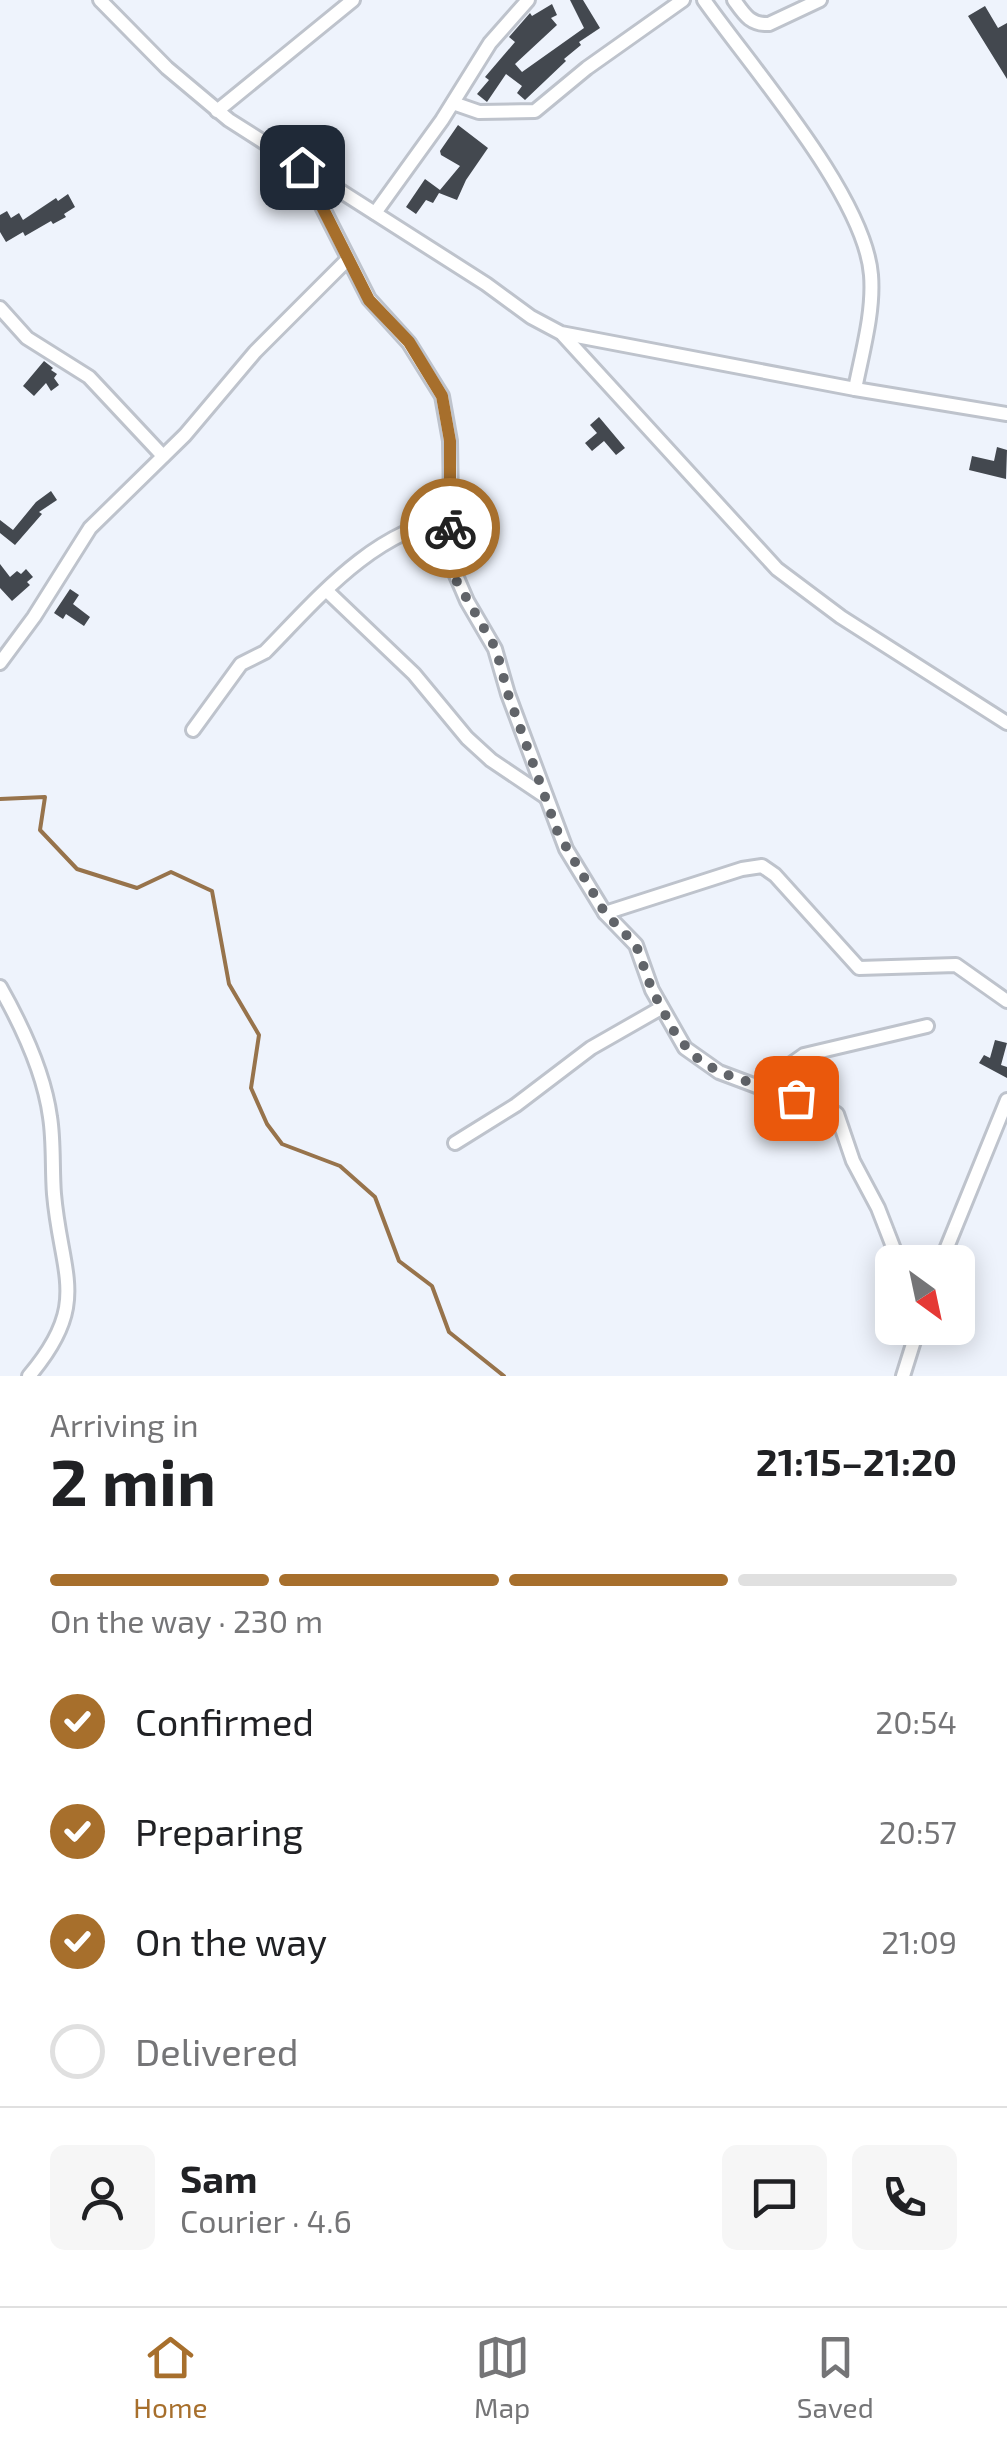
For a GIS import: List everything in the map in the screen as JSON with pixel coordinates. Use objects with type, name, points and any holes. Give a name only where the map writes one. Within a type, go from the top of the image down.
[{"type":"street","points":[[100,0],[167,68],[217,111],[562,333],[855,390],[1007,414]]},
{"type":"street","points":[[217,111],[352,0]]},
{"type":"street","points":[[375,213],[490,43],[528,0]]},
{"type":"street","points":[[453,103],[479,112],[535,111],[587,68],[683,0]]},
{"type":"street","points":[[704,0],[815,155],[862,232],[872,279],[855,390]]},
{"type":"street","points":[[734,0],[747,17],[760,24],[820,0]]},
{"type":"street","points":[[302,167],[369,300],[409,342],[442,396],[450,441],[451,554],[456,580],[496,649],[508,694],[562,840],[605,913],[636,945],[661,1008],[680,1042],[694,1056],[719,1072],[760,1088],[818,1103],[837,1114],[853,1161],[892,1245]]},
{"type":"street","points":[[0,662],[34,618],[90,528],[347,260]]},
{"type":"street","points":[[0,308],[27,338],[89,377],[163,456]]},
{"type":"street","points":[[562,333],[787,578],[1007,723]]},
{"type":"street","points":[[193,730],[240,664],[265,652],[372,551],[430,522],[450,518]]},
{"type":"street","points":[[328,590],[414,674],[467,738],[546,797]]},
{"type":"street","points":[[605,913],[742,868],[762,866],[776,876],[859,968],[956,965],[1007,1001]]},
{"type":"street","points":[[0,987],[32,1056],[50,1112],[54,1191],[68,1282],[58,1338],[29,1376]]},
{"type":"street","points":[[455,1143],[516,1105],[591,1048],[661,1008]]},
{"type":"street","points":[[760,1088],[804,1056],[926,1026]]},
{"type":"street","points":[[948,1245],[1007,1100]]},
{"type":"street","points":[[903,1376],[913,1345]]},
{"type":"building","points":[[570,0],[583,0],[600,28],[579,42],[581,45],[525,100],[517,93],[522,86],[506,74],[487,102],[477,94],[489,80],[485,77],[515,42],[509,37],[530,13],[532,16],[552,4],[557,15],[551,18],[557,25],[515,64],[522,72],[584,28]]},
{"type":"building","points":[[985,6],[998,28],[1007,23],[1007,79],[968,16]]},
{"type":"building","points":[[458,125],[488,148],[457,200],[439,193],[433,203],[426,200],[416,214],[406,207],[425,179],[440,190],[460,166],[440,151]]},
{"type":"building","points":[[68,194],[75,207],[64,214],[66,217],[6,242],[0,232],[0,215],[7,211],[11,218],[19,213],[23,220]]},
{"type":"building","points":[[44,361],[57,374],[54,378],[59,385],[51,391],[46,383],[34,396],[23,386]]},
{"type":"building","points":[[599,417],[625,448],[616,455],[604,441],[592,451],[585,443],[597,433],[590,425]]},
{"type":"building","points":[[997,447],[1007,450],[1006,479],[969,470],[972,456],[994,461]]},
{"type":"building","points":[[51,491],[57,500],[39,512],[42,514],[15,545],[0,533],[0,520],[13,530],[36,502]]},
{"type":"building","points":[[0,564],[10,577],[26,569],[33,577],[27,582],[30,585],[12,601],[0,588]]},
{"type":"building","points":[[70,589],[79,595],[73,604],[90,617],[84,626],[66,614],[63,619],[54,613]]},
{"type":"building","points":[[995,1040],[1007,1043],[1001,1065],[1007,1067],[1007,1078],[979,1063],[984,1055],[990,1058]]},
{"type":"waterway","points":[[0,799],[45,797],[40,830],[77,869],[137,888],[171,872],[212,891],[229,984],[259,1035],[251,1088],[267,1124],[282,1144],[340,1166],[375,1197],[399,1261],[432,1286],[449,1332],[504,1376]]},
{"type":"way so far","points":[[450,528],[456,580],[496,649],[558,833],[605,913],[636,945],[652,990],[676,1035],[684,1048],[707,1066],[796,1098]]},
{"type":"route","points":[[302,167],[369,300],[409,342],[442,396],[450,441],[450,528]]}]
